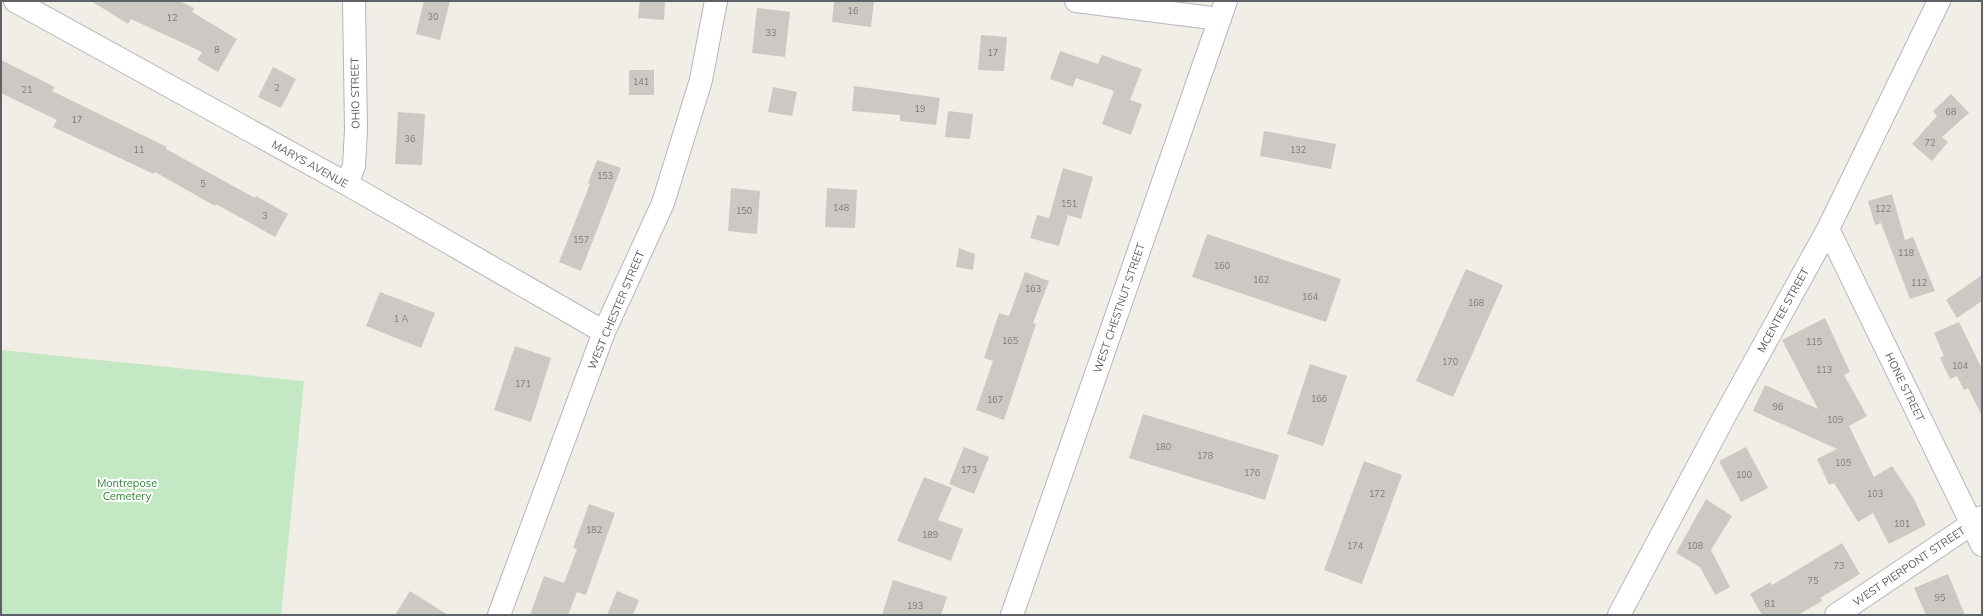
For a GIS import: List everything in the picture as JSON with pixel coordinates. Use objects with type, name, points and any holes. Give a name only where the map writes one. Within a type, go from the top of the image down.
[{"type":"street","name":"MARYS AVENUE","points":[[15,1],[347,184],[604,332]]},
{"type":"street","name":"OHIO STREET","points":[[347,184],[354,166],[356,130],[354,1]]},
{"type":"street","name":"WEST CHESTER STREET","points":[[499,615],[604,332],[663,202],[701,80],[716,1]]},
{"type":"street","points":[[1076,1],[1223,10]]},
{"type":"street","name":"MCENTEE STREET","points":[[1619,615],[1828,229],[1939,1]]},
{"type":"street","name":"WEST CHESTNUT STREET","points":[[1012,615],[1223,10]]},
{"type":"street","name":"HONE STREET","points":[[1828,229],[1977,520],[1982,545]]},
{"type":"street","name":"WEST PIERPONT STREET","points":[[1836,615],[1977,520]]},
{"type":"green space","name":"Montrepose Cemetery","points":[[1,350],[304,381],[281,615],[1,615]]},
{"type":"building","points":[[91,1],[179,1],[194,8],[192,12],[237,39],[218,72],[197,60],[202,52],[131,19],[128,24]]},
{"type":"building","points":[[424,1],[450,1],[440,40],[416,34]]},
{"type":"building","points":[[640,1],[665,1],[664,20],[638,18]]},
{"type":"building","points":[[834,1],[874,1],[871,27],[832,22]]},
{"type":"building","points":[[757,8],[790,12],[785,57],[752,53]]},
{"type":"building","points":[[981,35],[1007,37],[1004,71],[978,70]]},
{"type":"building","points":[[1060,51],[1098,64],[1102,55],[1142,69],[1130,100],[1142,104],[1131,135],[1102,124],[1114,91],[1076,78],[1073,87],[1050,79]]},
{"type":"building","points":[[1,60],[55,87],[52,91],[167,147],[166,149],[255,198],[256,196],[288,214],[275,237],[216,204],[215,206],[155,172],[154,174],[53,127],[57,120],[1,93]]},
{"type":"building","points":[[273,67],[296,79],[281,108],[258,97]]},
{"type":"building","points":[[629,70],[654,70],[654,95],[629,95]]},
{"type":"building","points":[[854,86],[940,98],[936,125],[900,121],[900,115],[852,111]]},
{"type":"building","points":[[773,87],[797,92],[792,116],[768,112]]},
{"type":"building","points":[[1951,94],[1969,113],[1942,137],[1948,142],[1932,161],[1912,144],[1937,116],[1933,111]]},
{"type":"building","points":[[948,111],[973,114],[970,139],[945,137]]},
{"type":"building","points":[[398,112],[425,114],[422,165],[395,164]]},
{"type":"building","points":[[1264,131],[1336,144],[1331,169],[1260,156]]},
{"type":"building","points":[[597,160],[621,168],[581,271],[559,262],[590,184],[588,183]]},
{"type":"building","points":[[1063,168],[1093,177],[1081,219],[1068,215],[1059,246],[1030,238],[1037,215],[1049,218]]},
{"type":"building","points":[[731,188],[760,191],[757,234],[728,231]]},
{"type":"building","points":[[827,188],[857,190],[855,228],[825,227]]},
{"type":"building","points":[[1892,194],[1905,240],[1913,237],[1935,291],[1910,299],[1881,223],[1875,225],[1868,201]]},
{"type":"building","points":[[1207,234],[1341,279],[1326,322],[1192,277]]},
{"type":"building","points":[[959,248],[975,254],[973,270],[956,267]]},
{"type":"building","points":[[1466,269],[1503,285],[1453,397],[1416,381]]},
{"type":"building","points":[[1025,272],[1049,281],[1033,323],[1036,324],[1004,420],[976,410],[993,361],[984,358],[999,313],[1009,316]]},
{"type":"building","points":[[1982,275],[1982,301],[1957,318],[1946,300]]},
{"type":"building","points":[[380,292],[435,313],[421,348],[366,326]]},
{"type":"building","points":[[1825,318],[1850,372],[1844,375],[1867,416],[1849,426],[1874,477],[1892,466],[1914,499],[1926,525],[1889,544],[1873,513],[1858,522],[1834,483],[1829,485],[1817,459],[1837,449],[1753,411],[1765,385],[1818,409],[1782,340]]},
{"type":"building","points":[[1959,322],[1982,369],[1982,416],[1968,388],[1964,390],[1957,376],[1950,379],[1940,358],[1944,356],[1934,333]]},
{"type":"building","points":[[515,346],[551,358],[531,422],[494,410]]},
{"type":"building","points":[[1310,364],[1347,376],[1323,446],[1287,434]]},
{"type":"building","points":[[1143,414],[1279,455],[1265,500],[1129,458]]},
{"type":"building","points":[[964,447],[989,457],[974,494],[949,484]]},
{"type":"building","points":[[1746,447],[1768,488],[1741,502],[1719,461]]},
{"type":"building","points":[[1364,461],[1402,475],[1362,584],[1324,570]]},
{"type":"building","points":[[924,477],[952,488],[938,520],[963,529],[951,561],[897,541]]},
{"type":"building","points":[[1706,499],[1732,516],[1711,550],[1730,587],[1715,595],[1700,567],[1676,553]]},
{"type":"building","points":[[589,504],[615,513],[586,595],[577,592],[568,615],[530,615],[544,576],[564,583],[577,549],[573,548]]},
{"type":"building","points":[[1842,543],[1860,574],[1820,598],[1822,601],[1798,615],[1762,615],[1750,594],[1770,582],[1772,585]]},
{"type":"building","points":[[1948,574],[1965,615],[1926,615],[1914,588]]},
{"type":"building","points":[[893,580],[947,597],[941,615],[882,615]]},
{"type":"building","points":[[410,591],[448,615],[395,615]]},
{"type":"building","points":[[617,591],[639,600],[633,615],[607,615]]}]
